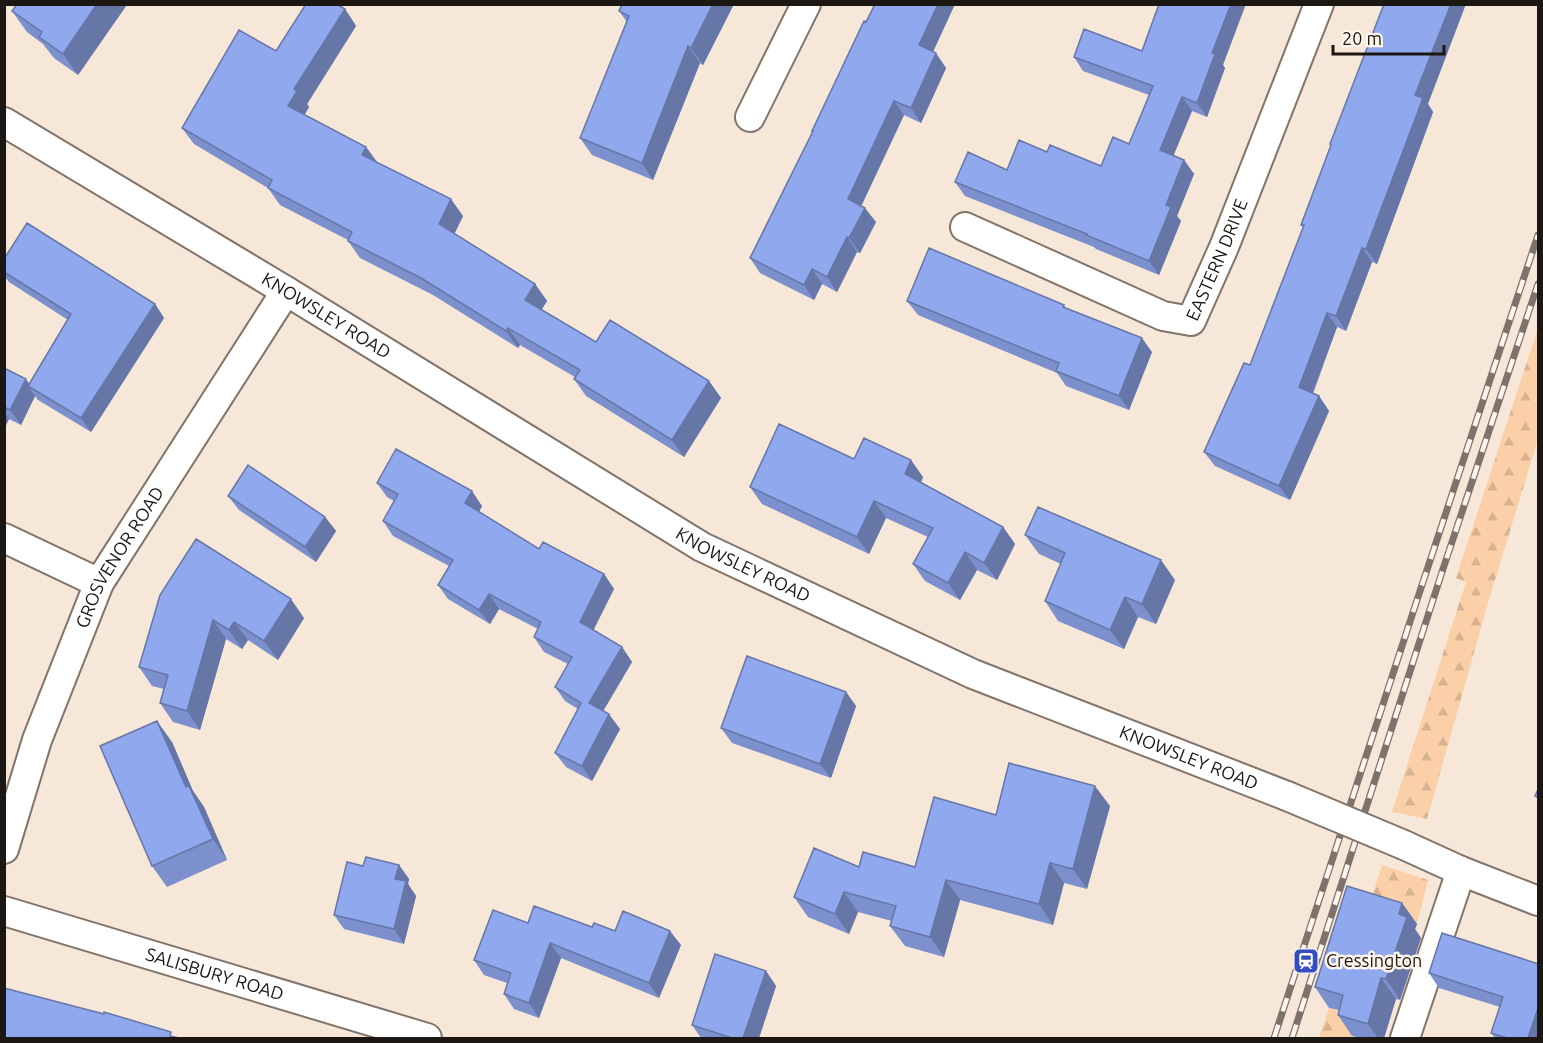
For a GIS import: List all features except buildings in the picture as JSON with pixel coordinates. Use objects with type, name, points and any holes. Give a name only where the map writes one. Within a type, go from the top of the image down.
[{"type":"street","points":[[750,117],[806,4]]},
{"type":"street","name":"EASTERN DRIVE","points":[[965,227],[1163,316],[1191,321],[1224,247],[1319,4]]},
{"type":"street","name":"KNOWSLEY ROAD","points":[[4,122],[286,291],[702,547],[973,674],[1287,796],[1461,871],[1539,901]]},
{"type":"street","name":"GROSVENOR ROAD","points":[[4,849],[38,740],[99,583],[286,291]]},
{"type":"street","points":[[4,538],[99,583]]},
{"type":"street","points":[[1405,1038],[1461,871]]},
{"type":"street","name":"SALISBURY ROAD","points":[[4,911],[427,1038]]},
{"type":"green space","points":[[1538,328],[1538,439],[1488,603],[1427,819],[1392,812],[1466,582],[1456,578]]},
{"type":"green space","points":[[1382,865],[1428,880],[1417,924],[1368,909]]},
{"type":"green space","points":[[1329,1008],[1358,1016],[1351,1038],[1319,1038]]},
{"type":"railway","points":[[1274,1038],[1538,235]]},
{"type":"railway","points":[[1292,1038],[1442,572],[1538,284]]},
{"type":"place","name":"Cressington","points":[[1306,961]]}]
